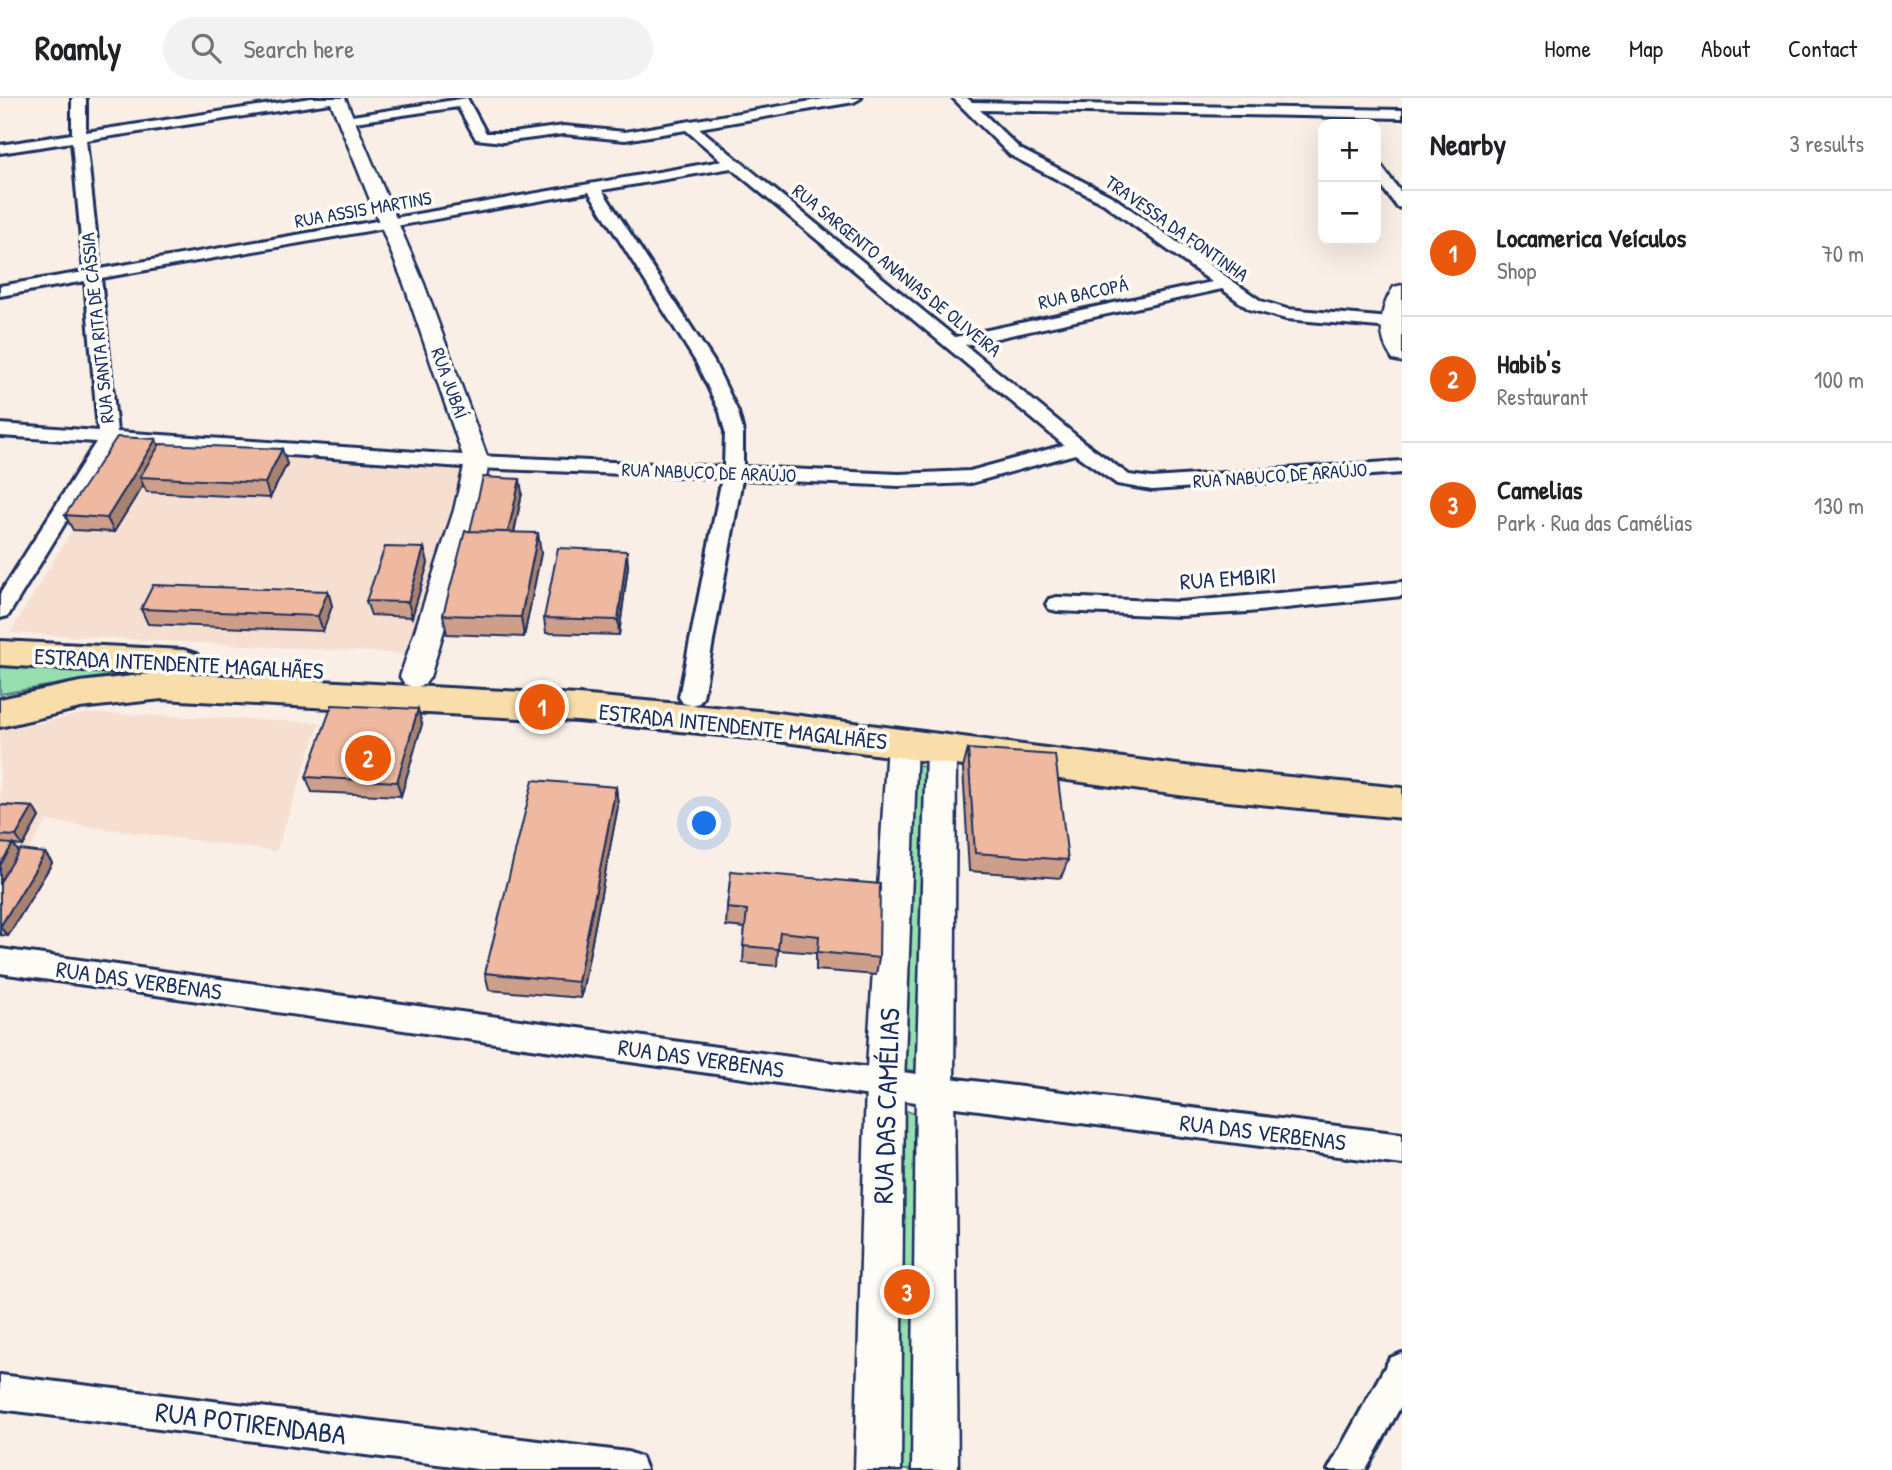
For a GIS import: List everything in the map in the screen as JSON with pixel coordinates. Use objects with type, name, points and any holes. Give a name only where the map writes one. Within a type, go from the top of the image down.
[{"type":"main road","points":[[1402,292],[1394,307],[1391,323],[1402,355]]},
{"type":"main road","name":"ESTRADA INTENDENTE MAGALHÃES","points":[[0,653],[415,677],[691,697],[1101,748],[1278,767],[1402,776]]},
{"type":"main road","name":"ESTRADA INTENDENTE MAGALHÃES","points":[[0,713],[55,698],[108,689],[162,686],[578,708],[770,726],[1208,784],[1402,803]]},
{"type":"street","name":"RUA SANTA RITA DE CÁSSIA","points":[[0,611],[108,438],[79,138],[79,98]]},
{"type":"street","points":[[0,149],[444,98]]},
{"type":"street","points":[[341,108],[462,100],[481,136],[496,139],[564,130],[617,137],[854,98]]},
{"type":"street","points":[[1327,98],[1340,118]]},
{"type":"street","points":[[965,101],[1340,118],[1402,114]]},
{"type":"street","name":"TRAVESSA DA FONTINHA","points":[[965,101],[1015,152],[1108,200],[1223,284],[1269,311],[1391,323]]},
{"type":"street","name":"RUA JUBAÍ","points":[[341,108],[414,284],[477,462]]},
{"type":"street","name":"RUA SARGENTO ANANIAS DE OLIVEIRA","points":[[689,126],[1079,447]]},
{"type":"street","name":"RUA ASSIS MARTINS","points":[[0,291],[733,163]]},
{"type":"street","points":[[1381,176],[1402,204]]},
{"type":"street","points":[[593,187],[705,362],[719,390],[734,432],[733,473],[691,697]]},
{"type":"street","name":"RUA BACOPÁ","points":[[953,342],[1223,284]]},
{"type":"street","name":"RUA NABUCO DE ARAÚJO","points":[[0,430],[477,462],[945,480],[998,470],[1079,447],[1124,480],[1144,484],[1402,467]]},
{"type":"street","points":[[415,677],[467,510],[477,462]]},
{"type":"street","name":"RUA EMBIRI","points":[[1057,604],[1180,609],[1248,605],[1402,589]]},
{"type":"street","name":"RUA DAS CAMÉLIAS","points":[[878,1470],[885,1084],[902,743]]},
{"type":"street","name":"RUA DAS CAMÉLIAS","points":[[935,1470],[935,1091],[941,750]]},
{"type":"street","name":"RUA DAS VERBENAS","points":[[0,961],[935,1091],[1402,1149]]},
{"type":"street","points":[[1346,1470],[1402,1370]]},
{"type":"street","name":"RUA POTIRENDABA","points":[[0,1392],[628,1470]]},
{"type":"shaded area","points":[[128,445],[464,467],[409,654],[10,633],[90,500]]},
{"type":"shaded area","points":[[87,713],[320,722],[276,851],[47,821],[28,852],[0,849],[0,731]]},
{"type":"green space","points":[[0,662],[136,671],[0,694]]},
{"type":"green space","points":[[913,764],[928,768],[922,1071],[904,1070]]},
{"type":"green space","points":[[907,1111],[919,1116],[921,1470],[896,1470],[902,1112]]},
{"type":"building","points":[[117,437],[156,439],[107,518],[65,515]]},
{"type":"building","points":[[160,444],[282,449],[265,483],[140,477]]},
{"type":"building","points":[[483,477],[520,479],[508,532],[470,531]]},
{"type":"building","points":[[465,531],[538,533],[521,617],[443,615]]},
{"type":"building","points":[[385,547],[424,548],[408,602],[366,601]]},
{"type":"building","points":[[558,548],[627,551],[618,620],[544,618]]},
{"type":"building","points":[[153,585],[328,591],[318,616],[141,609]]},
{"type":"building","points":[[332,705],[418,709],[397,782],[306,777]]},
{"type":"building","points":[[968,749],[1055,755],[1068,860],[975,853]]},
{"type":"building","points":[[533,780],[616,787],[578,982],[485,973]]},
{"type":"building","points":[[0,805],[33,807],[16,836],[0,835]]},
{"type":"building","points":[[0,843],[13,844],[0,865]]},
{"type":"building","points":[[20,850],[45,853],[0,927],[0,882]]},
{"type":"building","points":[[731,871],[880,884],[879,958],[818,952],[819,936],[780,932],[778,949],[743,946],[747,910],[727,908]]},
{"type":"place","name":"Locamerica Veículos","points":[[542,707]]},
{"type":"place","name":"Habib's","points":[[368,758]]},
{"type":"place","name":"Camelias","points":[[907,1292]]}]
